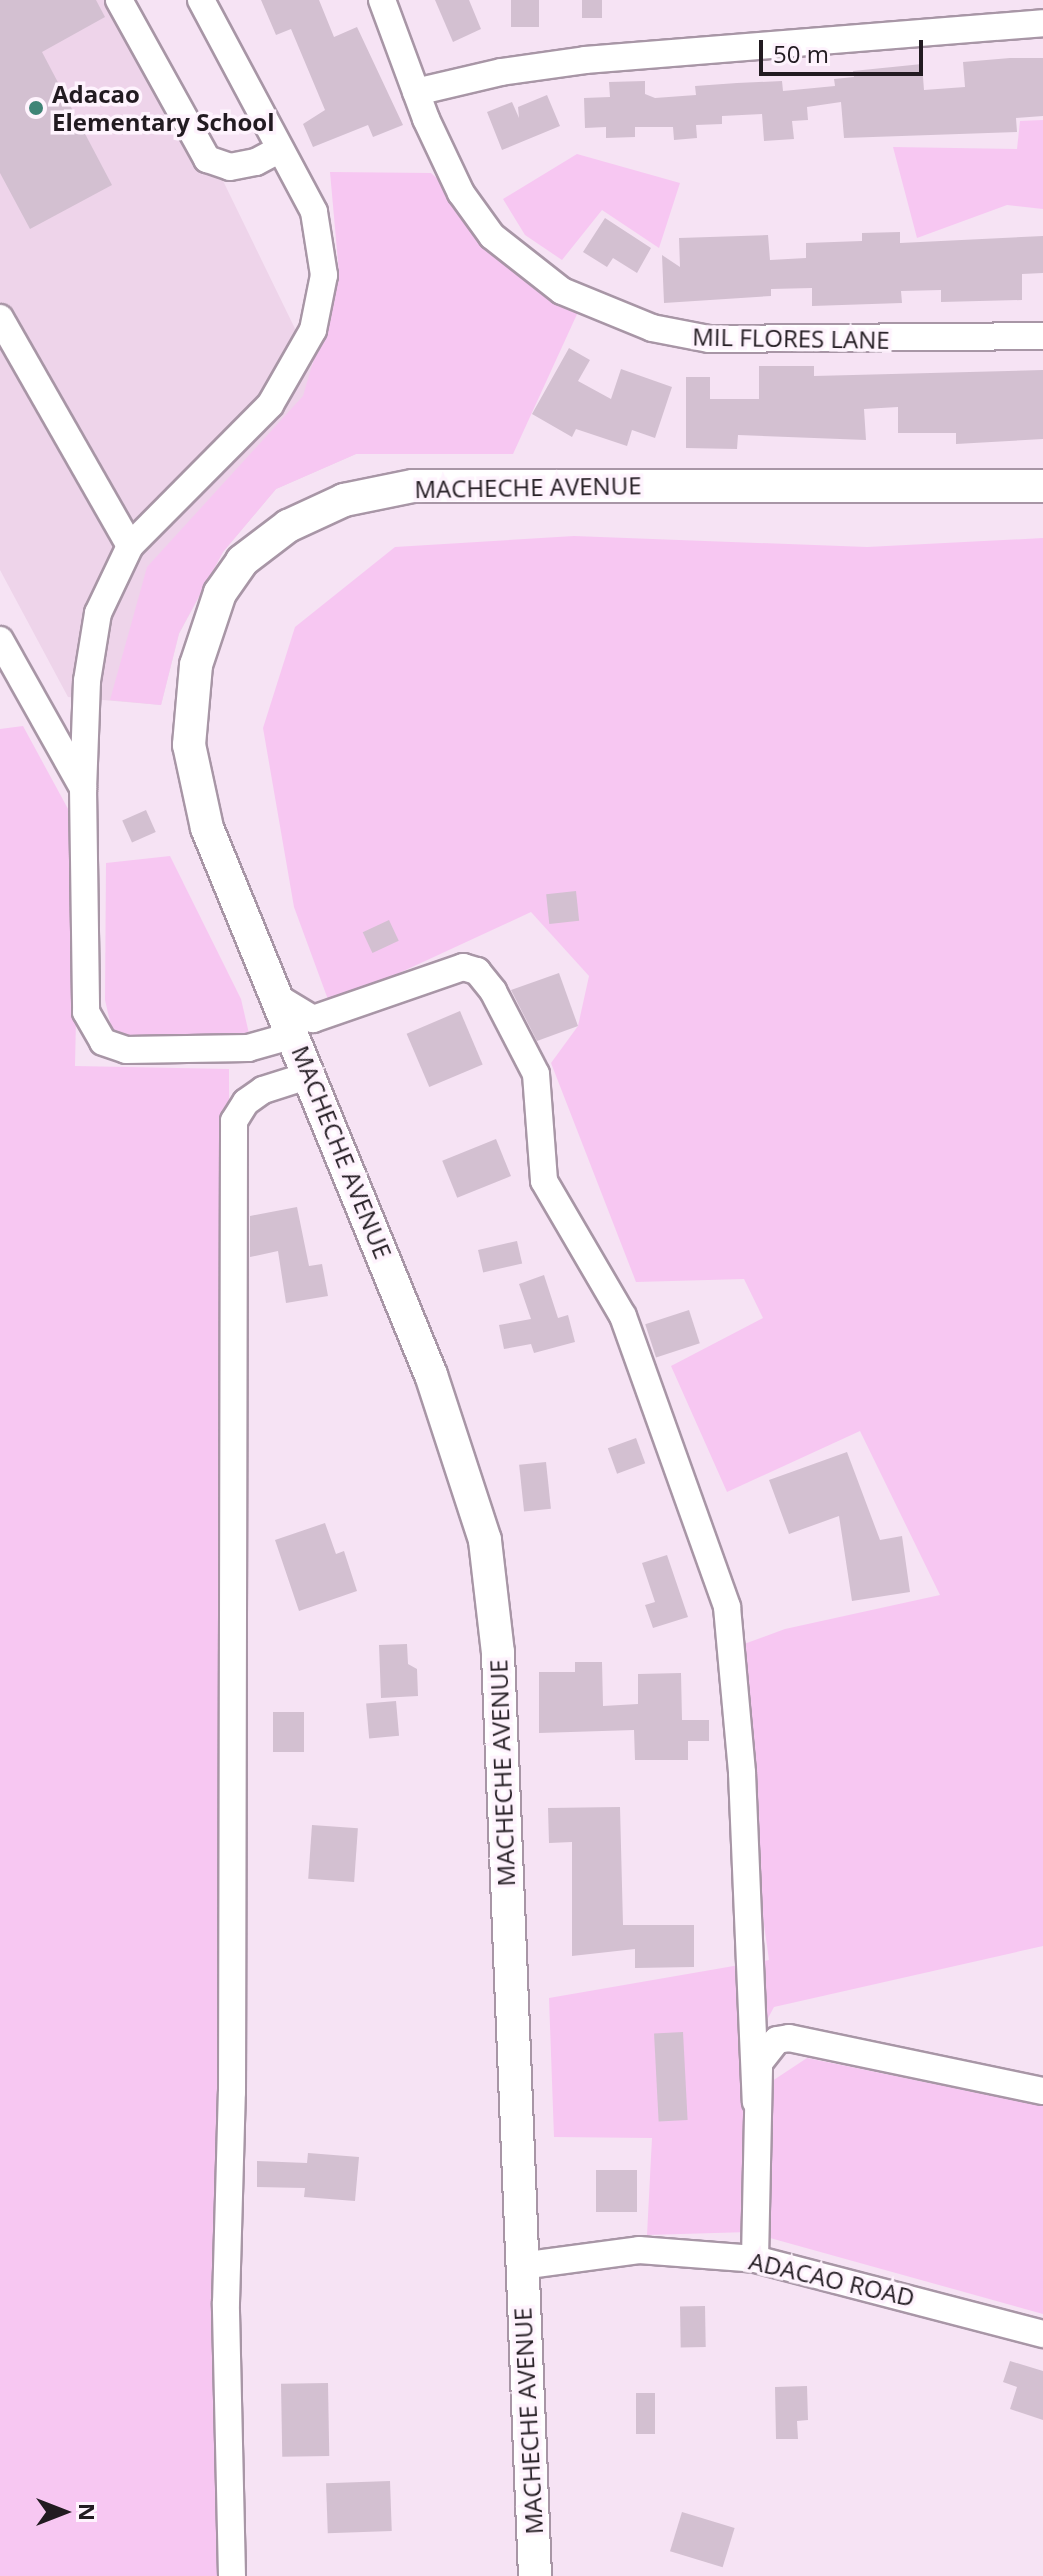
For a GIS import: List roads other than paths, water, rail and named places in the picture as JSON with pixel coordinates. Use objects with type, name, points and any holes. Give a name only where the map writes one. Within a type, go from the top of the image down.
[{"type":"main road","name":"MACHECHE AVENUE","points":[[535,2576],[498,1653],[485,1540],[454,1434],[294,1035],[207,828],[189,745],[196,665],[220,593],[242,561],[288,526],[344,500],[413,486],[1043,486]]},
{"type":"street","points":[[119,0],[207,159],[230,167],[256,162],[280,149]]},
{"type":"street","points":[[201,0],[314,212],[324,275],[313,330],[270,405],[130,546],[98,613],[87,681],[83,788],[86,1012],[103,1042],[126,1050],[248,1048],[294,1035]]},
{"type":"street","name":"MIL FLORES LANE","points":[[382,0],[416,92],[461,193],[492,236],[562,291],[609,313],[709,339],[1043,336]]},
{"type":"street","points":[[416,92],[501,72],[585,60],[1043,23]]},
{"type":"street","points":[[0,318],[130,546]]},
{"type":"street","points":[[0,640],[83,788]]},
{"type":"street","points":[[278,998],[313,1019],[463,967],[477,971],[493,991],[536,1074],[544,1181],[623,1316],[727,1607],[742,1773],[756,2102],[755,2259]]},
{"type":"street","points":[[232,2576],[226,2303],[232,2076],[234,1121],[246,1102],[263,1090],[310,1075]]},
{"type":"street","points":[[756,2102],[762,2054],[789,2038],[1043,2091]]},
{"type":"street","name":"ADACAO ROAD","points":[[521,2266],[639,2250],[755,2259],[1043,2334]]},
{"type":"place","name":"Adacao Elementary School","points":[[36,108]]}]
